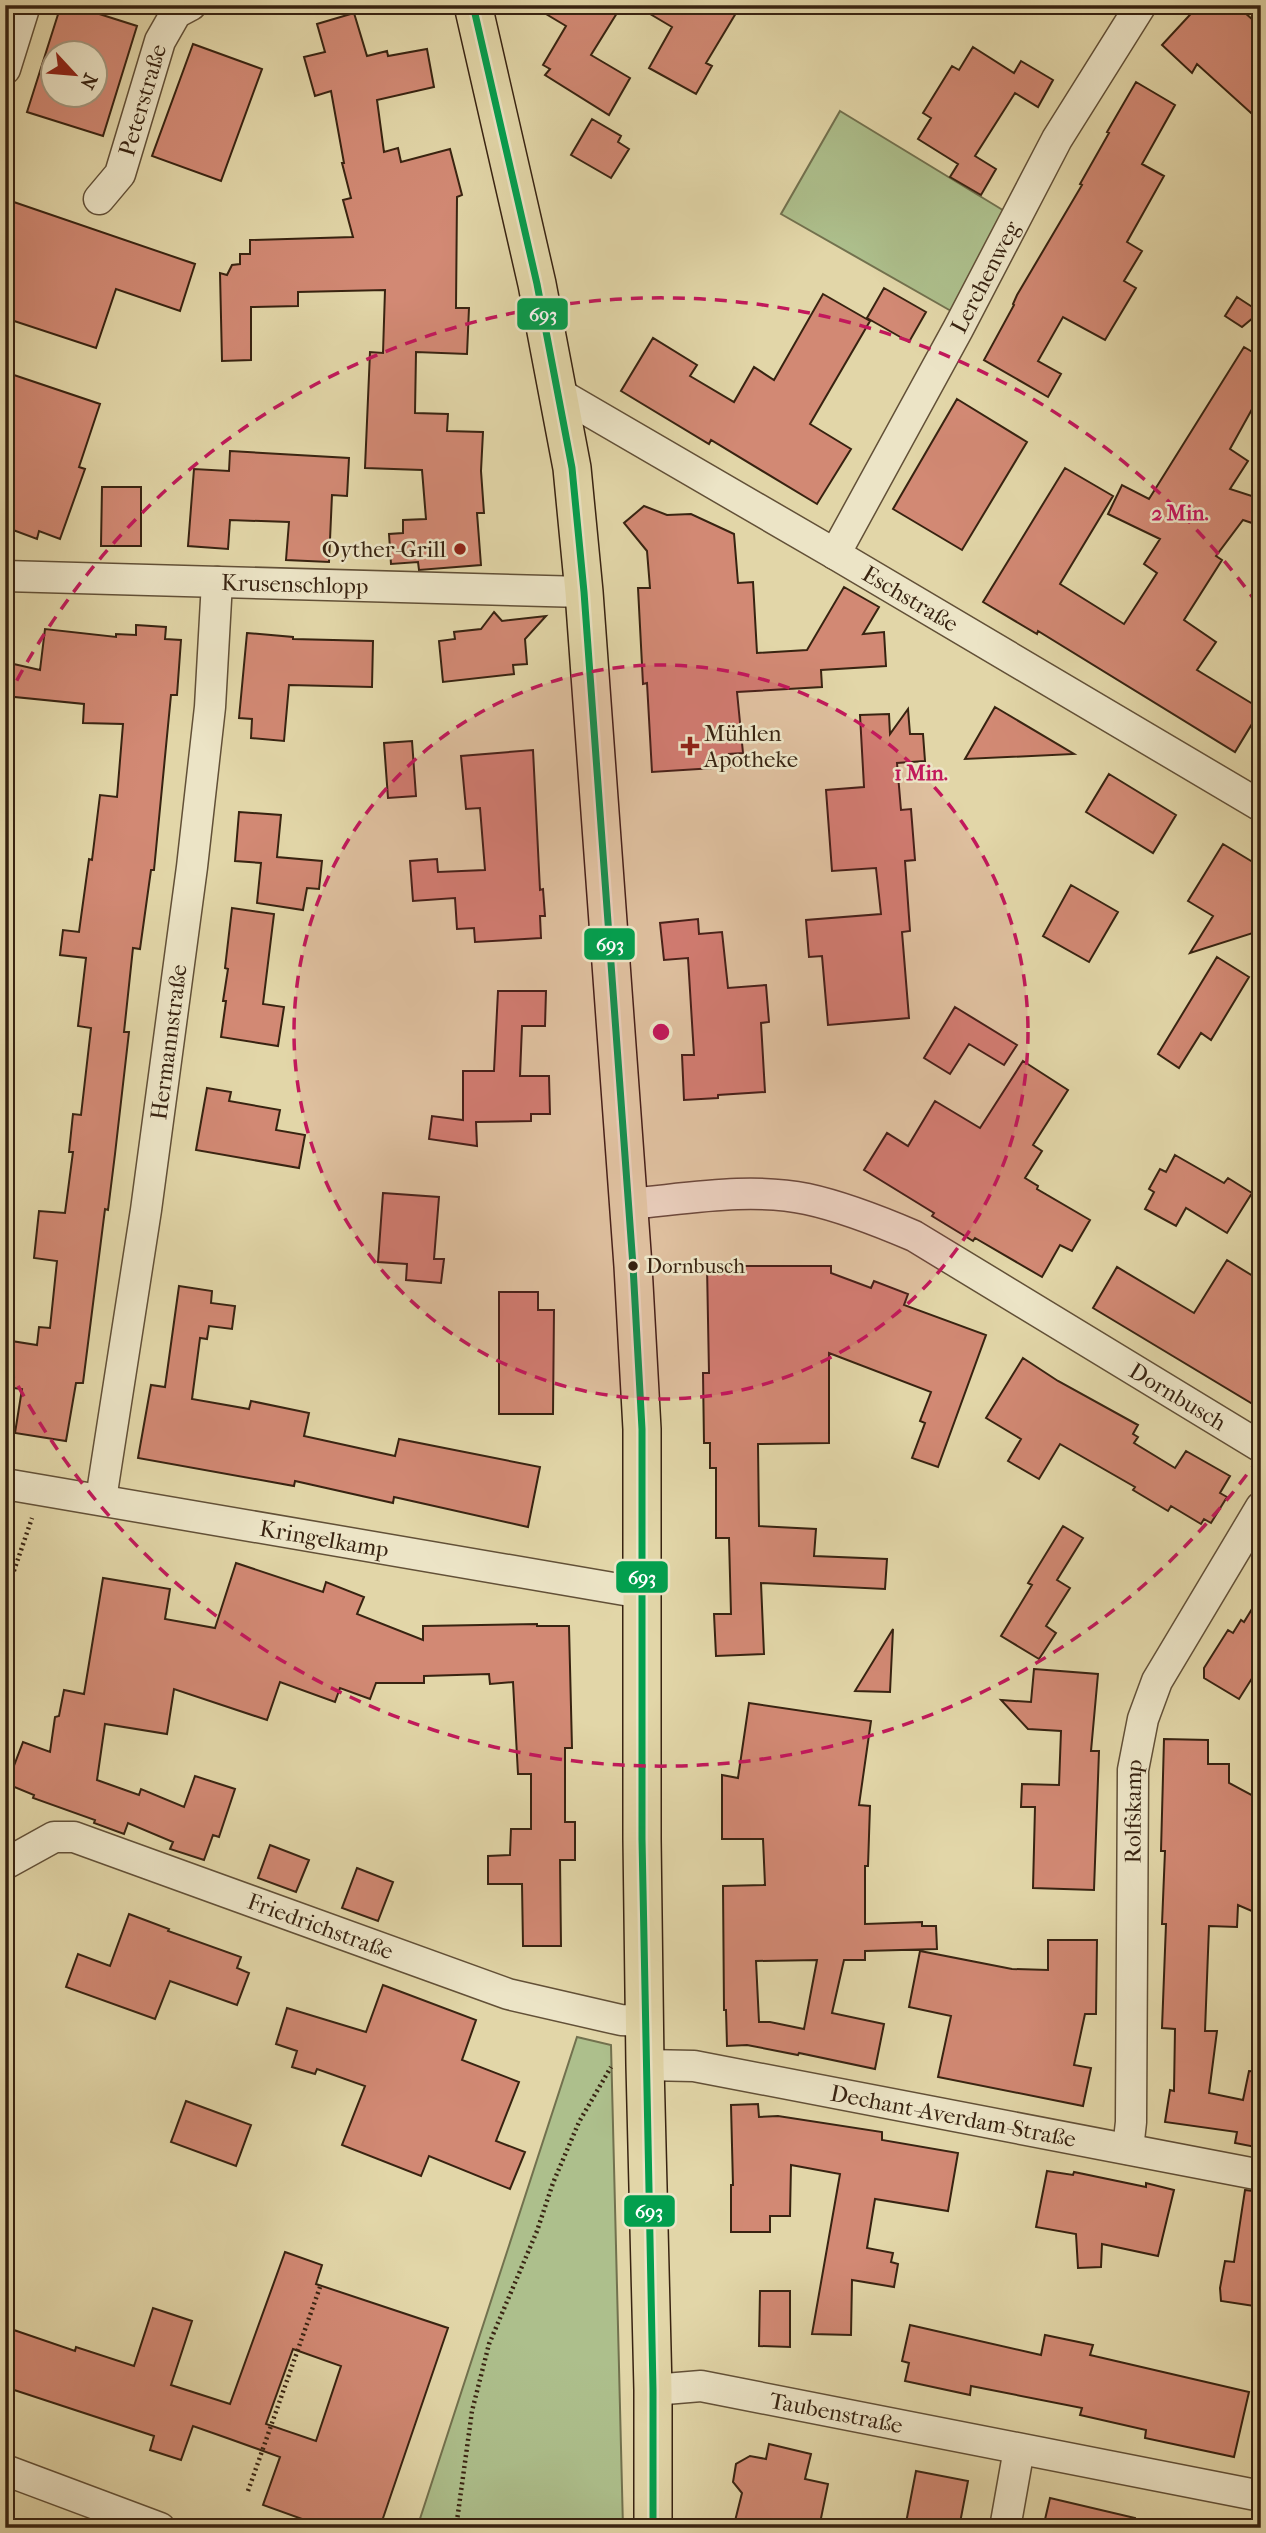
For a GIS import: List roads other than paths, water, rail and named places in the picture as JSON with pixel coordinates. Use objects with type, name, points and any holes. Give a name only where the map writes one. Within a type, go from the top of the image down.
[{"type":"main road","points":[[473,5],[537,284],[572,468],[584,592],[628,1204],[642,1429],[642,1593],[630,2020],[645,2065],[653,2390],[653,2528]]},
{"type":"street","points":[[5,69],[25,5]]},
{"type":"street","name":"Lerchenweg","points":[[835,554],[958,329],[1057,139],[1141,5]]},
{"type":"street","name":"Peterstraße","points":[[99,199],[120,174],[160,41],[175,8]]},
{"type":"street","name":"Eschstraße","points":[[558,393],[1261,806]]},
{"type":"street","name":"Krusenschlopp","points":[[5,576],[584,592]]},
{"type":"street","name":"Hermannstraße","points":[[101,1499],[146,1210],[192,867],[210,707],[216,582]]},
{"type":"street","name":"Dornbusch","points":[[628,1204],[753,1194],[805,1199],[858,1212],[914,1236],[1261,1447]]},
{"type":"street","name":"Kringelkamp","points":[[5,1484],[642,1593]]},
{"type":"street","name":"Rolfskamp","points":[[1128,2150],[1131,2122],[1133,1770],[1143,1719],[1157,1681],[1261,1507]]},
{"type":"street","name":"Friedrichstraße","points":[[5,1864],[54,1837],[74,1837],[508,1994],[630,2020]]},
{"type":"street","name":"Dechant-Averdam-Straße","points":[[645,2065],[694,2066],[1261,2175]]},
{"type":"street","name":"Taubenstraße","points":[[653,2390],[701,2386],[1261,2496]]},
{"type":"street","points":[[1005,2528],[1019,2449]]},
{"type":"street","points":[[5,2470],[160,2528]]},
{"type":"place","name":"Oyther-Grill","points":[[460,549]]},
{"type":"place","name":"Mühlen Apotheke","points":[[690,746]]},
{"type":"place","name":"Dornbusch","points":[[633,1266]]}]
